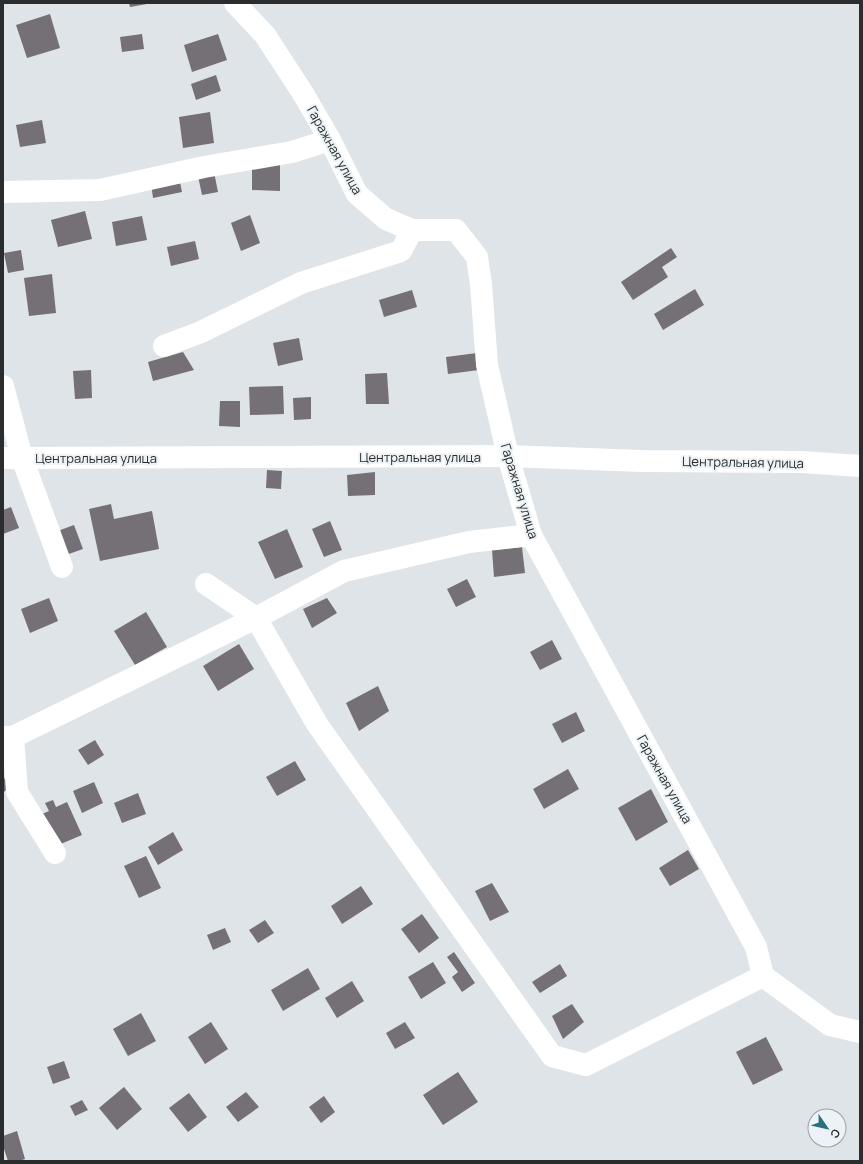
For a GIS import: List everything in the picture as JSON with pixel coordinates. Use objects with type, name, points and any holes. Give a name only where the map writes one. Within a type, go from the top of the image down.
[{"type":"street","name":"Гаражная улица","points":[[235,3],[265,35],[304,95],[330,140],[357,194],[386,219],[412,230],[456,230],[477,257],[481,284],[487,365],[508,456],[531,535],[756,947],[763,976]]},
{"type":"street","points":[[3,192],[100,190],[204,167],[292,152],[330,140]]},
{"type":"street","points":[[164,346],[201,332],[301,283],[401,251],[412,230]]},
{"type":"street","points":[[3,386],[13,458],[62,567]]},
{"type":"street","name":"Центральная улица","points":[[13,458],[508,456],[642,461],[802,462],[860,466]]},
{"type":"street","points":[[55,853],[17,792],[8,737],[256,618],[344,571],[469,542],[531,535]]},
{"type":"street","points":[[206,584],[256,618],[317,724],[552,1056],[586,1065],[763,976],[830,1025],[860,1032]]},
{"type":"building","points":[[129,3],[146,3],[147,4],[130,7]]},
{"type":"building","points":[[50,14],[60,48],[27,58],[16,25]]},
{"type":"building","points":[[142,34],[144,49],[122,52],[120,37]]},
{"type":"building","points":[[218,34],[227,60],[192,72],[184,45]]},
{"type":"building","points":[[216,75],[221,91],[196,100],[191,84]]},
{"type":"building","points":[[210,112],[214,143],[183,148],[179,117]]},
{"type":"building","points":[[42,120],[46,143],[20,147],[16,125]]},
{"type":"building","points":[[252,162],[280,163],[280,191],[252,190]]},
{"type":"building","points":[[214,172],[218,192],[202,195],[198,176]]},
{"type":"building","points":[[179,177],[182,192],[153,198],[151,183]]},
{"type":"building","points":[[85,211],[92,239],[58,247],[51,220]]},
{"type":"building","points":[[250,215],[260,243],[241,251],[231,223]]},
{"type":"building","points":[[142,216],[147,240],[116,246],[112,222]]},
{"type":"building","points":[[195,241],[199,259],[171,266],[167,247]]},
{"type":"building","points":[[671,248],[677,257],[662,267],[668,277],[633,300],[621,282]]},
{"type":"building","points":[[21,250],[24,270],[8,273],[4,253]]},
{"type":"building","points":[[52,274],[56,313],[29,316],[24,278]]},
{"type":"building","points":[[695,289],[704,305],[663,330],[654,314]]},
{"type":"building","points":[[412,290],[417,307],[384,317],[379,300]]},
{"type":"building","points":[[299,338],[303,360],[278,366],[273,343]]},
{"type":"building","points":[[183,352],[194,370],[153,381],[148,362]]},
{"type":"building","points":[[477,353],[479,370],[448,374],[446,357]]},
{"type":"building","points":[[91,370],[92,398],[75,399],[73,371]]},
{"type":"building","points":[[387,373],[389,404],[366,404],[365,374]]},
{"type":"building","points":[[283,386],[284,414],[250,415],[249,387]]},
{"type":"building","points":[[311,397],[311,419],[294,420],[293,398]]},
{"type":"building","points":[[220,401],[240,401],[240,427],[219,426]]},
{"type":"building","points":[[267,470],[282,471],[281,489],[266,488]]},
{"type":"building","points":[[375,472],[375,495],[348,496],[347,475]]},
{"type":"building","points":[[111,504],[114,519],[152,511],[159,549],[100,561],[89,509]]},
{"type":"building","points":[[11,507],[19,528],[3,534],[3,510]]},
{"type":"building","points":[[330,521],[342,550],[324,557],[312,529]]},
{"type":"building","points":[[74,525],[83,549],[63,556],[55,532]]},
{"type":"building","points":[[287,529],[303,567],[275,579],[258,542]]},
{"type":"building","points":[[522,547],[525,573],[494,577],[492,550]]},
{"type":"building","points":[[467,579],[476,597],[456,607],[447,589]]},
{"type":"building","points":[[49,598],[58,621],[30,633],[21,609]]},
{"type":"building","points":[[327,598],[337,613],[312,628],[303,609]]},
{"type":"building","points":[[146,612],[167,647],[135,665],[114,631]]},
{"type":"building","points":[[552,640],[562,659],[540,670],[530,652]]},
{"type":"building","points":[[239,644],[254,669],[218,691],[203,666]]},
{"type":"building","points":[[378,686],[389,711],[359,731],[346,703]]},
{"type":"building","points":[[576,712],[585,731],[562,743],[552,724]]},
{"type":"building","points":[[95,740],[104,755],[88,765],[78,750]]},
{"type":"building","points":[[295,761],[306,780],[277,796],[266,777]]},
{"type":"building","points":[[568,769],[579,789],[544,809],[533,789]]},
{"type":"building","points":[[3,777],[11,785],[3,793]]},
{"type":"building","points":[[94,782],[103,803],[82,813],[73,791]]},
{"type":"building","points":[[651,789],[668,822],[636,841],[618,808]]},
{"type":"building","points":[[138,793],[146,814],[122,823],[114,803]]},
{"type":"building","points":[[53,800],[56,807],[67,802],[82,835],[56,846],[42,814],[49,811],[45,803]]},
{"type":"building","points":[[173,832],[183,850],[158,865],[148,847]]},
{"type":"building","points":[[688,850],[699,869],[670,886],[659,868]]},
{"type":"building","points":[[146,856],[161,888],[139,898],[124,866]]},
{"type":"building","points":[[492,883],[509,912],[490,921],[475,891]]},
{"type":"building","points":[[361,886],[373,904],[342,924],[331,906]]},
{"type":"building","points":[[422,914],[439,938],[419,953],[401,929]]},
{"type":"building","points":[[265,920],[274,933],[258,943],[249,930]]},
{"type":"building","points":[[225,928],[231,942],[213,950],[207,935]]},
{"type":"building","points":[[454,952],[475,983],[462,992],[452,977],[458,972],[447,957]]},
{"type":"building","points":[[433,962],[446,983],[421,999],[408,977]]},
{"type":"building","points":[[560,964],[567,976],[540,993],[532,982]]},
{"type":"building","points":[[308,968],[320,989],[283,1011],[271,990]]},
{"type":"building","points":[[352,981],[364,1001],[337,1018],[325,998]]},
{"type":"building","points":[[572,1004],[584,1022],[563,1039],[552,1016]]},
{"type":"building","points":[[141,1013],[156,1041],[128,1056],[113,1029]]},
{"type":"building","points":[[211,1022],[228,1049],[205,1064],[188,1037]]},
{"type":"building","points":[[405,1022],[415,1038],[395,1049],[386,1033]]},
{"type":"building","points":[[766,1037],[783,1070],[753,1085],[736,1052]]},
{"type":"building","points":[[64,1061],[70,1078],[53,1084],[47,1067]]},
{"type":"building","points":[[458,1072],[478,1102],[443,1125],[423,1095]]},
{"type":"building","points":[[124,1087],[142,1109],[117,1130],[99,1108]]},
{"type":"building","points":[[246,1092],[259,1107],[238,1122],[226,1107]]},
{"type":"building","points":[[189,1093],[207,1117],[188,1132],[169,1108]]},
{"type":"building","points":[[324,1096],[335,1112],[321,1123],[309,1107]]},
{"type":"building","points":[[82,1100],[88,1110],[75,1116],[70,1106]]},
{"type":"building","points":[[17,1131],[25,1159],[19,1161],[8,1161],[3,1146],[3,1136]]}]
